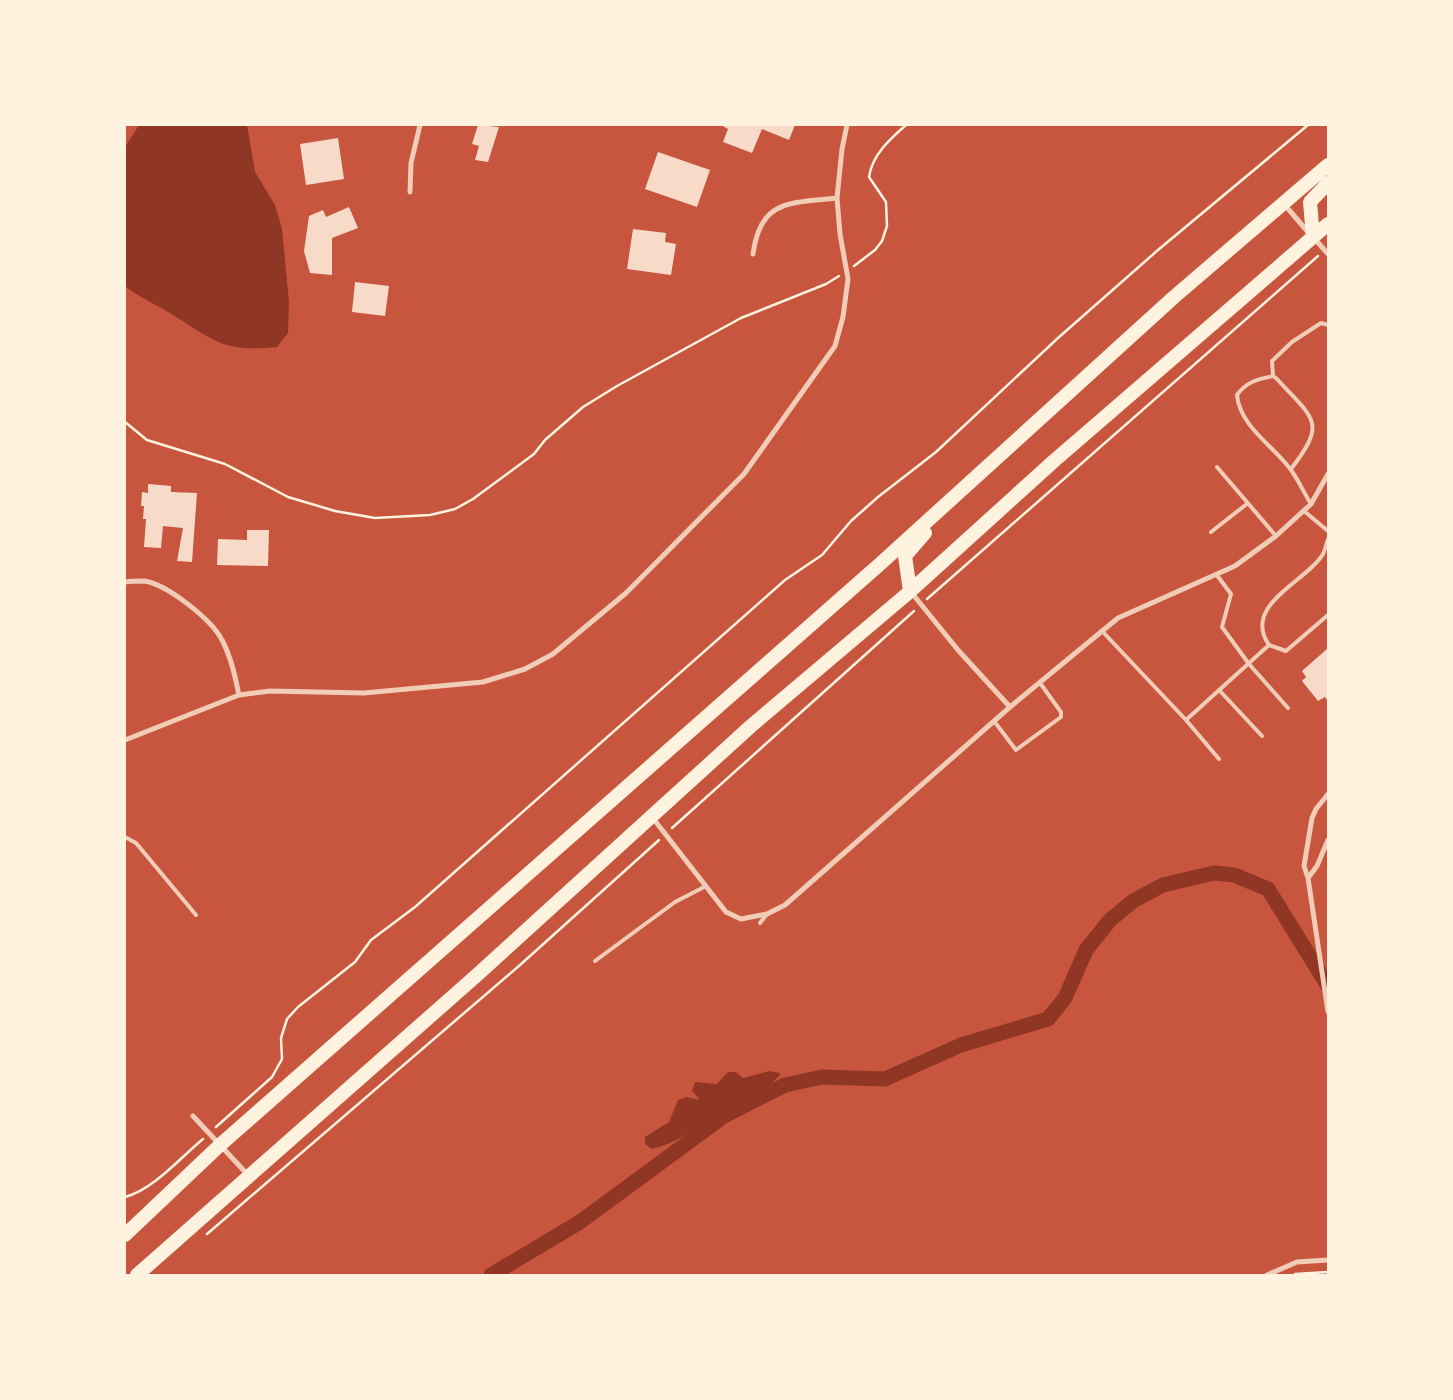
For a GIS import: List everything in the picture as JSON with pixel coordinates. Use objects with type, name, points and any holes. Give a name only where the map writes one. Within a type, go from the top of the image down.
[{"type":"highway","points":[[125,1235],[220,1145],[978,475],[1282,202],[1328,165]]},
{"type":"highway","points":[[1313,237],[1310,202],[1328,183]]},
{"type":"highway","points":[[137,1275],[250,1177],[751,726],[910,591],[1055,460],[1328,224]]},
{"type":"highway","points":[[910,591],[905,556],[978,475]]},
{"type":"street","points":[[410,192],[411,163],[420,125]]},
{"type":"street","points":[[125,740],[239,695],[270,691],[364,693],[483,682],[525,669],[553,654],[626,593],[744,474],[835,346],[843,317],[848,279],[837,198],[842,149],[847,125]]},
{"type":"street","points":[[752,254],[755,234],[763,218],[779,207],[837,198]]},
{"type":"street","points":[[1282,202],[1328,254]]},
{"type":"street","points":[[652,816],[726,912],[740,919],[767,914],[785,905],[1010,707],[1118,618],[1235,566],[1276,536],[1304,511],[1311,504],[1328,474]]},
{"type":"street","points":[[125,582],[146,581],[177,597],[204,615],[222,639],[233,668],[239,695]]},
{"type":"street","points":[[910,591],[958,650],[1010,707]]},
{"type":"street","points":[[1328,794],[1316,809],[1312,818],[1304,866],[1308,878],[1328,1012]]},
{"type":"street","points":[[1308,878],[1317,866],[1328,840]]},
{"type":"street","points":[[193,1116],[250,1177]]},
{"type":"street","points":[[1267,1275],[1296,1262],[1328,1260]]},
{"type":"lane","points":[[1291,469],[1309,446],[1314,428],[1311,418],[1273,376],[1272,361],[1321,323],[1328,325]]},
{"type":"lane","points":[[1273,376],[1256,380],[1242,388],[1237,395],[1237,403],[1247,421],[1291,469],[1311,504]]},
{"type":"lane","points":[[1217,467],[1276,536]]},
{"type":"lane","points":[[1211,532],[1248,503]]},
{"type":"lane","points":[[1304,511],[1328,531]]},
{"type":"lane","points":[[1328,539],[1322,557],[1269,605],[1263,621],[1263,636],[1270,645],[1286,651],[1328,615]]},
{"type":"lane","points":[[1216,574],[1231,594],[1222,627],[1249,664],[1288,708]]},
{"type":"lane","points":[[1102,631],[1186,720],[1219,760]]},
{"type":"lane","points":[[1186,720],[1270,645]]},
{"type":"lane","points":[[994,721],[1016,750],[1061,717],[1061,712],[1040,683]]},
{"type":"lane","points":[[1220,691],[1262,736]]},
{"type":"lane","points":[[125,837],[136,843],[196,915]]},
{"type":"lane","points":[[595,961],[675,902],[706,886]]},
{"type":"lane","points":[[760,923],[767,914]]},
{"type":"path","points":[[125,422],[147,440],[225,464],[288,497],[335,511],[375,518],[438,513],[455,509],[473,499],[534,454],[545,440],[583,407],[617,386],[741,318],[826,284],[875,250],[882,241],[887,226],[886,202],[869,177],[870,167],[877,155],[906,125]]},
{"type":"path","points":[[125,1198],[135,1195],[148,1186],[272,1077],[282,1059],[281,1038],[287,1019],[298,1007],[344,973],[355,962],[371,940],[415,907],[785,580],[822,555],[851,521],[936,452],[1058,338],[1158,250],[1308,125]]},
{"type":"path","points":[[204,1236],[520,965]]},
{"type":"path","points":[[1292,1275],[1328,1272]]},
{"type":"shaded area","points":[[139,125],[247,125],[255,172],[275,205],[282,229],[289,302],[288,333],[277,347],[243,348],[218,342],[125,286],[125,147]]},
{"type":"shaded area","points":[[770,1071],[780,1073],[780,1075],[766,1088],[752,1097],[671,1143],[652,1149],[645,1144],[645,1137],[669,1122],[678,1100],[687,1097],[700,1100],[692,1091],[695,1082],[717,1084],[728,1072],[736,1072],[743,1078]]},
{"type":"building","points":[[478,125],[499,127],[488,162],[475,160],[479,146],[472,144]]},
{"type":"building","points":[[721,125],[795,125],[789,140],[762,129],[752,153],[723,142],[728,129]]},
{"type":"building","points":[[338,138],[344,179],[306,185],[300,144]]},
{"type":"building","points":[[658,152],[710,170],[697,207],[645,189]]},
{"type":"building","points":[[349,207],[358,228],[332,238],[332,275],[310,273],[304,251],[309,216],[323,210],[326,217]]},
{"type":"building","points":[[633,229],[666,233],[665,242],[676,244],[671,275],[627,269]]},
{"type":"building","points":[[355,282],[389,286],[385,316],[352,312]]},
{"type":"building","points":[[148,484],[171,486],[171,492],[197,493],[192,562],[177,561],[183,528],[163,526],[161,548],[144,547],[146,519],[143,519],[144,506],[141,506],[142,492],[148,493]]},
{"type":"building","points":[[247,530],[269,530],[268,566],[217,565],[218,539],[247,540]]},
{"type":"building","points":[[1328,648],[1328,701],[1325,697],[1318,701],[1302,681],[1306,677],[1302,671]]},
{"type":"waterway","points":[[491,1275],[580,1222],[724,1116],[785,1085],[822,1077],[885,1079],[961,1045],[1048,1019],[1065,998],[1086,950],[1110,920],[1133,901],[1163,885],[1214,873],[1234,875],[1268,889],[1328,986]]}]
